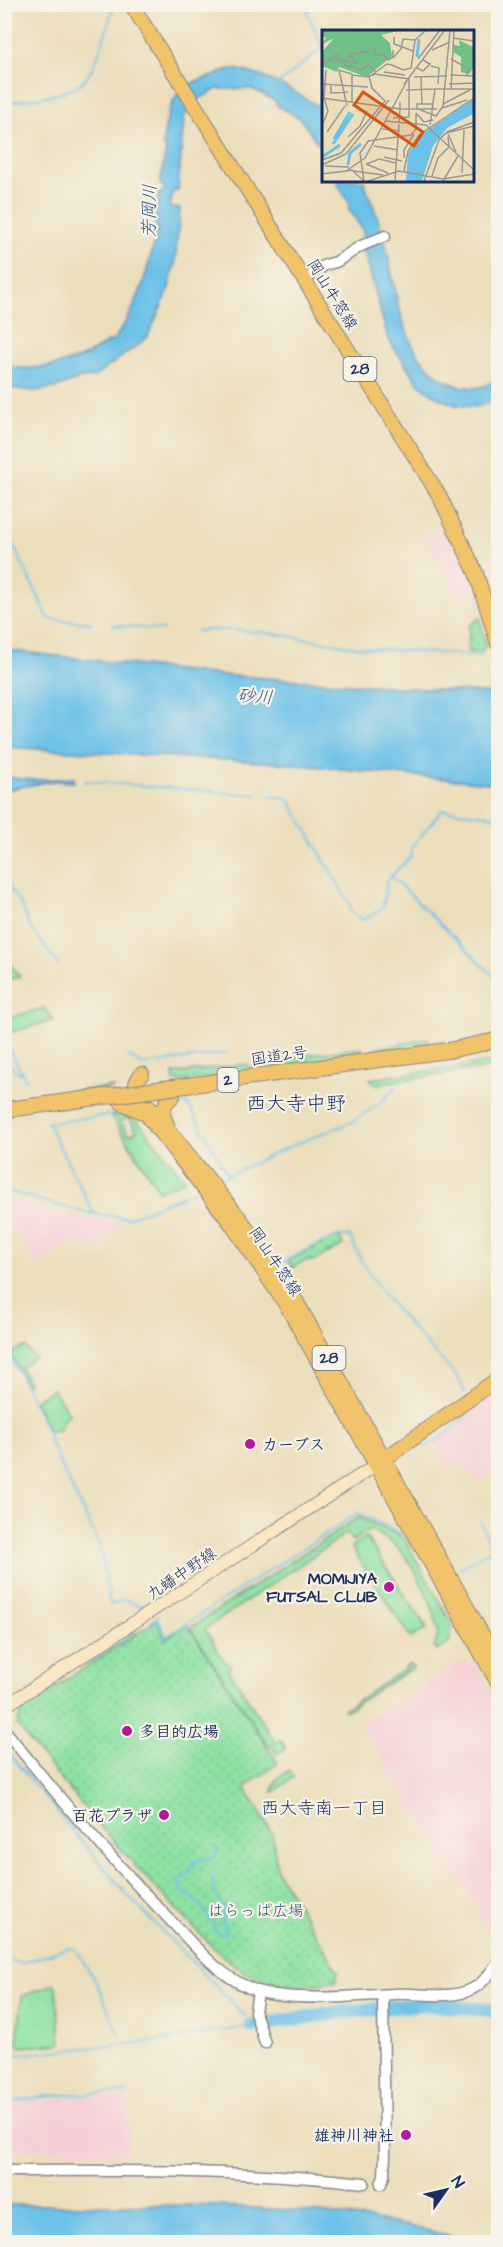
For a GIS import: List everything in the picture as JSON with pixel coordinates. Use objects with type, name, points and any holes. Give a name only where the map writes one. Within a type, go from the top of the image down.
[{"type":"highway","name":"国道2号","points":[[4,1110],[451,1050],[498,1040]]},
{"type":"highway","name":"国道2号","points":[[451,1050],[498,1048]]},
{"type":"main road","name":"岡山牛窓線","points":[[131,4],[443,502],[476,573],[498,644]]},
{"type":"main road","points":[[134,1087],[134,1083],[142,1074]]},
{"type":"main road","name":"岡山牛窓線","points":[[122,1078],[134,1087],[168,1127],[242,1220],[276,1270],[319,1341],[380,1462],[498,1683]]},
{"type":"main road","name":"岡山牛窓線","points":[[134,1087],[138,1101],[146,1114],[233,1226],[264,1270],[498,1663]]},
{"type":"main road","points":[[168,1127],[162,1112],[165,1104],[173,1095]]},
{"type":"main road","points":[[122,1103],[146,1114]]},
{"type":"main road","points":[[380,1462],[498,1379]]},
{"type":"main road","name":"九蟠中野線","points":[[4,1707],[380,1462]]},
{"type":"street","points":[[305,280],[361,246],[385,236]]},
{"type":"street","points":[[4,1729],[79,1821],[167,1917],[222,1971],[258,1991],[286,1996],[383,1998],[451,1995],[472,1989],[481,1983],[498,1962]]},
{"type":"street","points":[[258,1991],[255,2003],[259,2027],[265,2043]]},
{"type":"street","points":[[381,2184],[384,2176],[385,2154],[383,1998]]},
{"type":"street","points":[[4,2171],[129,2170],[268,2174],[364,2183]]},
{"type":"shaded area","points":[[449,526],[476,590],[461,600],[424,537]]},
{"type":"shaded area","points":[[13,1200],[74,1216],[125,1224],[91,1249],[73,1241],[38,1266],[6,1218]]},
{"type":"shaded area","points":[[498,1391],[498,1470],[476,1483],[465,1462],[448,1469],[436,1444],[468,1416],[469,1410]]},
{"type":"shaded area","points":[[466,1660],[474,1662],[498,1706],[498,1942],[360,1724]]},
{"type":"shaded area","points":[[84,2096],[127,2096],[129,2153],[45,2151],[41,2100]]},
{"type":"shaded area","points":[[39,2099],[44,2149],[5,2153],[5,2105]]},
{"type":"green space","points":[[480,618],[486,645],[481,653],[468,652],[469,626]]},
{"type":"green space","points":[[10,964],[20,977],[5,980],[5,966]]},
{"type":"green space","points":[[44,1008],[54,1020],[5,1034],[5,1019]]},
{"type":"green space","points":[[428,1039],[430,1047],[373,1055],[375,1048]]},
{"type":"green space","points":[[360,1048],[365,1051],[365,1056],[263,1070],[262,1065],[267,1060]]},
{"type":"green space","points":[[498,1061],[498,1066],[376,1084],[370,1079]]},
{"type":"green space","points":[[247,1064],[254,1071],[174,1082],[173,1074]]},
{"type":"green space","points":[[115,1088],[37,1100],[36,1095]]},
{"type":"green space","points":[[125,1115],[137,1120],[185,1180],[159,1191],[111,1116]],"holes":[[[129,1118],[137,1131],[129,1135],[120,1121]]]},
{"type":"green space","points":[[339,1237],[343,1245],[313,1261],[304,1261],[292,1268],[288,1261],[328,1240]]},
{"type":"green space","points":[[25,1347],[35,1358],[21,1367],[28,1383],[26,1385],[11,1353]]},
{"type":"green space","points":[[53,1389],[69,1414],[63,1419],[59,1430],[49,1431],[35,1400]]},
{"type":"green space","points":[[359,1517],[404,1538],[453,1625],[449,1643],[437,1651],[434,1647],[438,1633],[434,1613],[411,1564],[398,1548],[370,1530],[352,1541],[347,1533],[205,1629],[224,1661],[231,1666],[228,1669],[276,1743],[281,1740],[286,1748],[277,1754],[271,1745],[268,1746],[190,1628]]},
{"type":"green space","name":"MOMIJIYA FUTSAL CLUB","points":[[366,1537],[427,1628],[411,1638],[351,1547]]},
{"type":"green space","name":"はらっぱ広場","points":[[157,1620],[165,1639],[187,1624],[278,1763],[245,1787],[272,1833],[278,1873],[338,1971],[336,1981],[291,1985],[268,1981],[247,1973],[229,1961],[205,1939],[118,1846],[17,1725],[22,1709]]},
{"type":"green space","points":[[410,1664],[413,1668],[345,1711],[344,1709],[406,1669],[405,1667]]},
{"type":"green space","points":[[290,1770],[294,1777],[273,1792],[276,1781]]},
{"type":"green space","points":[[54,1984],[61,2044],[20,2047],[17,2044],[22,1996]]},
{"type":"water","points":[[226,70],[245,71],[268,79],[322,108],[322,150],[300,118],[279,107],[274,100],[252,89],[217,89],[199,99],[184,117],[178,191],[173,191],[170,207],[180,209],[175,263],[168,292],[147,338],[94,377],[81,378],[59,387],[35,391],[5,388],[4,366],[37,368],[69,362],[114,340],[137,299],[158,228],[155,224],[159,193],[163,193],[164,187],[160,184],[169,110],[179,93],[187,86]]},
{"type":"water","points":[[337,182],[364,182],[382,232],[403,320],[410,341],[421,359],[436,374],[462,387],[483,386],[498,378],[498,397],[489,403],[475,407],[455,405],[437,397],[419,384],[388,339],[361,239],[364,233],[348,209],[350,205]]},
{"type":"water","name":"砂川","points":[[5,650],[221,675],[498,694],[498,784],[279,763],[5,747]]},
{"type":"water","points":[[5,777],[33,780],[74,778],[74,782],[52,781],[5,790]]},
{"type":"water","points":[[5,2205],[162,2205],[280,2209],[393,2223],[466,2242],[5,2242]]},
{"type":"waterway","points":[[4,103],[69,90],[85,79],[98,55],[114,4]]},
{"type":"waterway","points":[[276,86],[321,49],[322,45],[308,15],[307,4]]},
{"type":"waterway","points":[[4,526],[49,619],[92,623]]},
{"type":"waterway","points":[[113,625],[163,630]]},
{"type":"waterway","points":[[197,631],[237,630],[357,647],[481,656]]},
{"type":"waterway","points":[[85,781],[257,795]]},
{"type":"waterway","points":[[269,796],[288,798],[351,906],[350,910],[361,920],[373,915],[383,907],[387,881],[411,856],[411,848],[442,810],[498,818]]},
{"type":"waterway","points":[[391,876],[498,980]]},
{"type":"waterway","points":[[4,881],[22,906],[29,926],[59,965]]},
{"type":"waterway","points":[[4,1039],[26,1080]]},
{"type":"waterway","points":[[128,1056],[143,1065],[227,1053]]},
{"type":"waterway","points":[[4,1060],[23,1074]]},
{"type":"waterway","points":[[222,1178],[291,1146],[352,1122],[380,1103],[395,1088]]},
{"type":"waterway","points":[[175,1106],[188,1104],[228,1175]]},
{"type":"waterway","points":[[49,1123],[117,1114]]},
{"type":"waterway","points":[[47,1122],[94,1214]]},
{"type":"waterway","points":[[4,1190],[82,1212],[128,1218],[192,1192]]},
{"type":"waterway","points":[[283,1262],[324,1242],[350,1236],[359,1256],[384,1294],[458,1378],[465,1392]]},
{"type":"waterway","points":[[4,1344],[47,1430],[50,1442],[99,1545],[110,1603],[112,1605],[124,1599],[142,1607]]},
{"type":"waterway","points":[[424,1447],[441,1438],[466,1416],[466,1410],[498,1389]]},
{"type":"waterway","points":[[157,1617],[166,1637],[358,1513],[401,1534]]},
{"type":"waterway","points":[[480,1519],[492,1550]]},
{"type":"waterway","points":[[459,1569],[498,1545]]},
{"type":"waterway","points":[[151,1622],[158,1616]]},
{"type":"waterway","points":[[85,1664],[136,1631]]},
{"type":"waterway","points":[[4,1748],[128,1896],[246,2017]]},
{"type":"waterway","points":[[212,1877],[213,1890],[225,1909],[221,1920],[226,1927],[225,1934],[217,1933],[215,1924],[199,1904],[179,1887],[180,1880],[189,1873],[195,1861],[214,1857],[217,1852],[215,1846]]},
{"type":"waterway","points":[[4,1959],[21,1963],[68,1948],[76,1949],[102,1993],[120,2034]]},
{"type":"waterway","points":[[252,2026],[327,2014],[423,2004],[498,2011]]},
{"type":"waterway","points":[[4,2056],[157,2041],[252,2026]]},
{"type":"waterway","points":[[4,2103],[47,2096],[128,2092]]},
{"type":"place","name":"カーブス","points":[[250,1444]]},
{"type":"place","name":"MOMIJIYA FUTSAL CLUB","points":[[389,1587]]},
{"type":"place","name":"多目的広場","points":[[127,1731]]},
{"type":"place","name":"百花プラザ","points":[[164,1815]]},
{"type":"place","name":"雄神川神社","points":[[406,2135]]},
{"type":"district","name":"西大寺中野","points":[[296,1103]]},
{"type":"district","name":"西大寺南一丁目","points":[[324,1808]]},
{"type":"water label","name":"芳岡川","points":[[149,211]]}]
